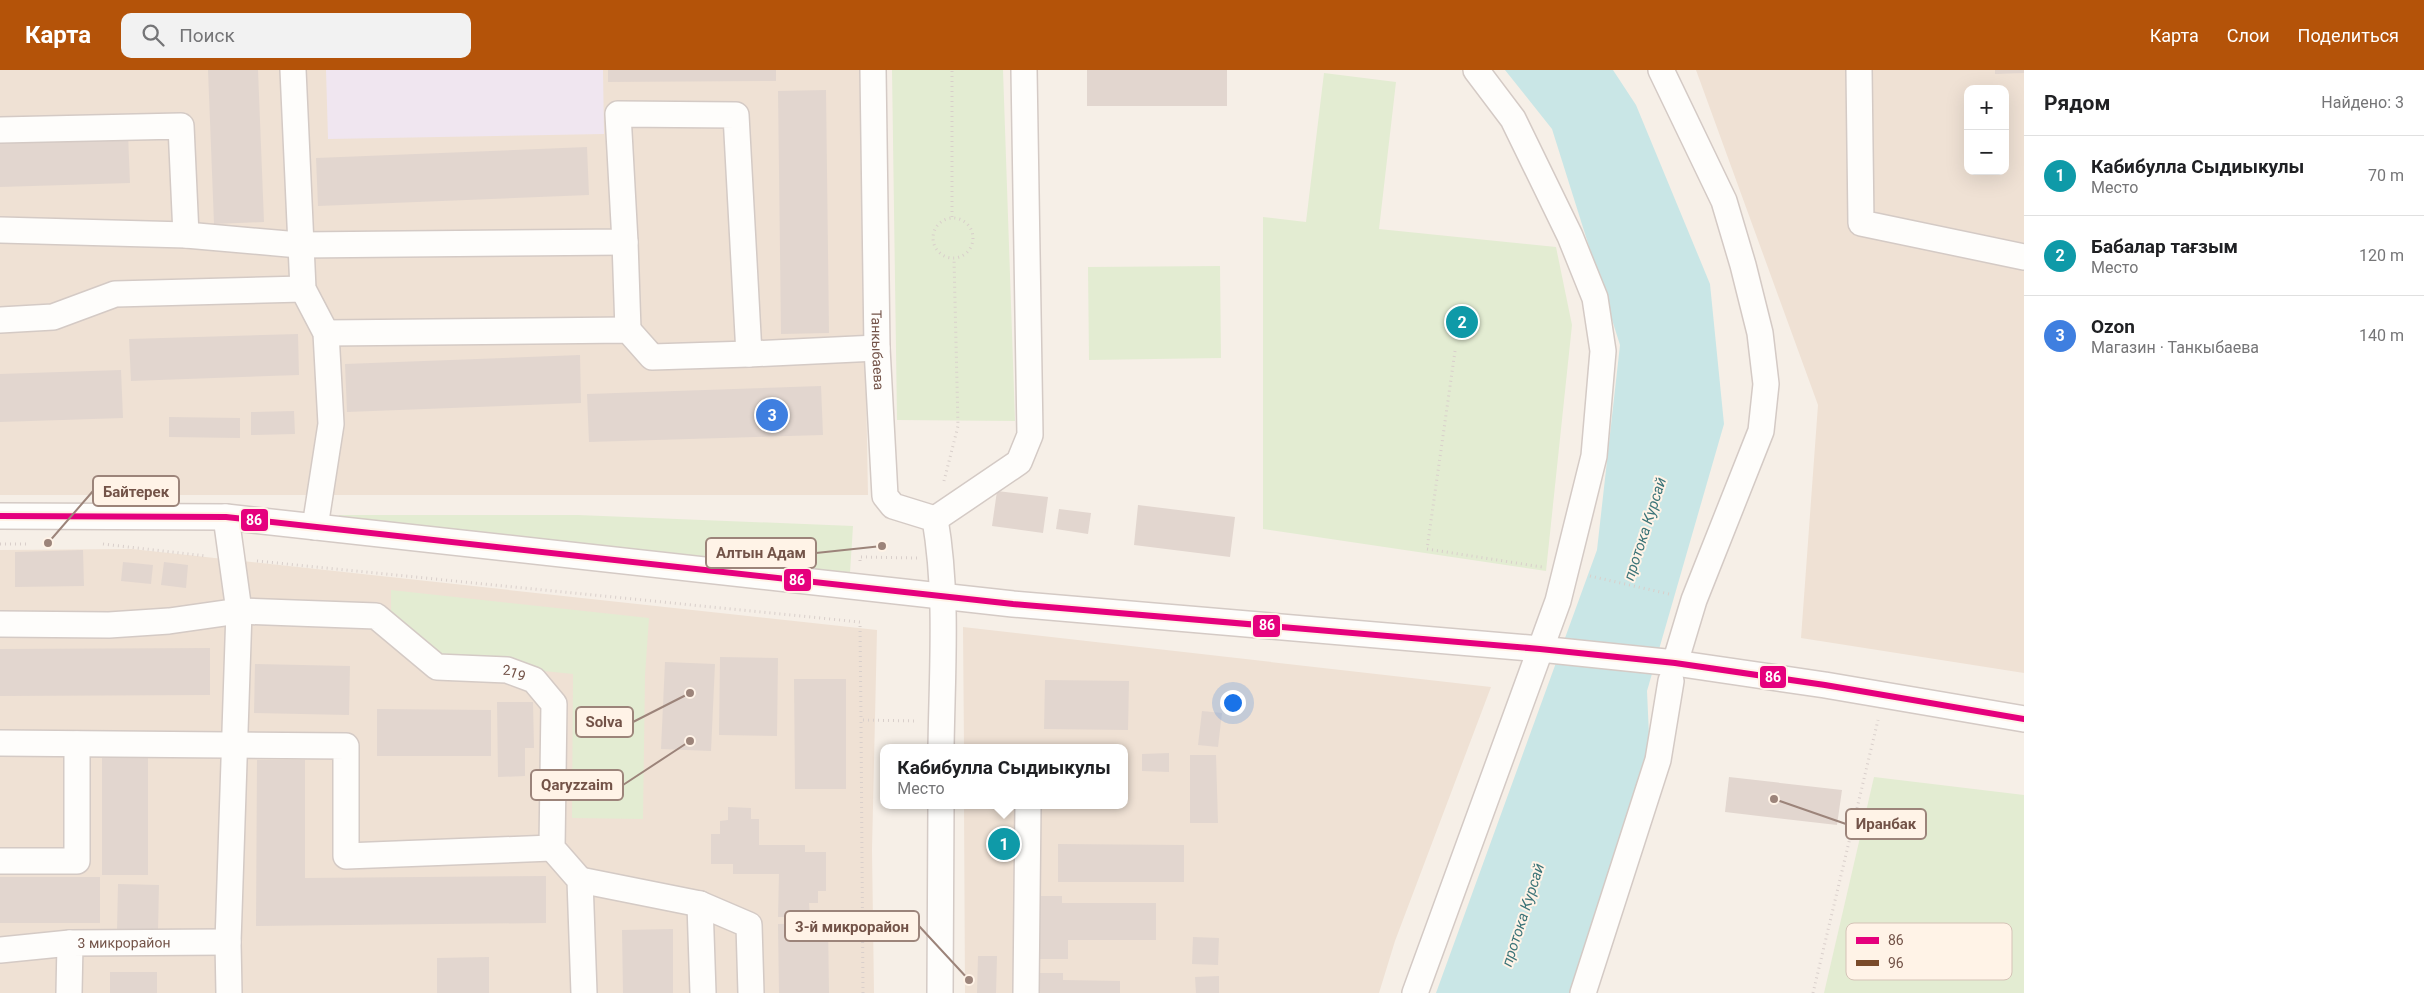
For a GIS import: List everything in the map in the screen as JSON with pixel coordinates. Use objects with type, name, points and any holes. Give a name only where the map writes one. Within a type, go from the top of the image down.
[{"type":"street","points":[[293,70],[299,244],[303,289],[326,333],[330,424],[315,527]]},
{"type":"street","name":"Танкыбаева","points":[[873,70],[877,348],[885,496],[893,506],[935,520]]},
{"type":"street","points":[[941,744],[941,554],[935,520],[1019,462],[1030,435],[1024,70]]},
{"type":"street","points":[[1415,993],[1558,601],[1567,571],[1594,456],[1602,351],[1595,298],[1570,236],[1512,119],[1476,70]]},
{"type":"street","points":[[1583,993],[1658,760],[1673,672],[1694,600],[1761,431],[1766,384],[1760,333],[1724,201],[1661,70]]},
{"type":"street","points":[[1859,70],[1861,224],[2024,257]]},
{"type":"street","points":[[749,354],[736,115],[618,114],[628,330],[652,357],[749,354],[877,348]]},
{"type":"street","points":[[0,130],[182,126],[186,236]]},
{"type":"street","points":[[0,230],[186,236],[299,244],[625,242]]},
{"type":"street","points":[[0,320],[52,318],[115,294],[303,289]]},
{"type":"street","points":[[326,333],[628,330]]},
{"type":"street","points":[[0,516],[226,518],[1013,604],[1540,649],[1673,672],[1884,695],[2024,719]]},
{"type":"street","points":[[226,518],[238,612],[228,942],[229,993]]},
{"type":"street","name":"219","points":[[0,624],[109,625],[169,621],[238,612],[376,616],[437,667],[507,670],[534,680],[554,704],[552,848]]},
{"type":"street","points":[[0,743],[346,746],[346,856],[552,848],[580,880],[700,904],[749,926],[751,993]]},
{"type":"street","points":[[0,861],[77,860],[77,744]]},
{"type":"street","points":[[940,993],[941,809]]},
{"type":"street","points":[[1026,993],[1028,809]]},
{"type":"street","points":[[580,880],[584,993]]},
{"type":"street","points":[[700,904],[702,993]]},
{"type":"street","name":"3 микрорайон","points":[[69,993],[70,943],[228,942]]},
{"type":"street","points":[[0,950],[70,943]]},
{"type":"path","points":[[952,70],[952,217]]},
{"type":"path","points":[[952,217],[964,221],[974,237],[970,250],[966,254],[954,259],[947,258],[936,249],[933,235],[939,223],[952,217]]},
{"type":"path","points":[[944,482],[958,426],[954,259]]},
{"type":"path","points":[[1455,351],[1427,549],[1567,571],[1673,595]]},
{"type":"path","points":[[96,543],[232,559],[860,622],[863,993]]},
{"type":"path","points":[[0,544],[29,544]]},
{"type":"path","points":[[1813,993],[1884,695]]},
{"type":"path","points":[[861,720],[941,721]]},
{"type":"shaded area","points":[[0,70],[860,70],[868,495],[0,495]]},
{"type":"shaded area","points":[[326,70],[603,70],[604,134],[328,139]]},
{"type":"shaded area","points":[[1696,70],[2024,70],[2024,673],[1801,638],[1818,405]]},
{"type":"shaded area","points":[[132,549],[877,630],[872,850],[874,993],[0,993],[0,550]]},
{"type":"shaded area","points":[[963,627],[1491,687],[1395,941],[1379,993],[965,993],[964,809],[1128,809],[1128,744],[964,744]]},
{"type":"green space","points":[[892,70],[1003,70],[1015,421],[897,420]]},
{"type":"green space","points":[[1324,73],[1396,82],[1379,229],[1556,247],[1572,325],[1546,571],[1263,529],[1263,217],[1306,222]]},
{"type":"green space","points":[[1220,266],[1221,358],[1089,360],[1088,267]]},
{"type":"green space","points":[[339,515],[578,515],[853,526],[850,573],[338,522]]},
{"type":"green space","points":[[391,590],[649,618],[645,675],[643,819],[572,818],[573,674],[451,662],[391,618]]},
{"type":"green space","points":[[1874,777],[2024,795],[2024,993],[1824,993]]},
{"type":"water","name":"протока Курсай","points":[[1505,70],[1613,70],[1636,105],[1710,284],[1724,424],[1647,691],[1650,757],[1572,993],[1436,993],[1597,550],[1620,345],[1552,129]]},
{"type":"building","points":[[208,70],[258,70],[264,222],[214,224]]},
{"type":"building","points":[[608,70],[776,70],[776,81],[608,82]]},
{"type":"building","points":[[1087,70],[1227,70],[1227,106],[1087,106]]},
{"type":"building","points":[[1995,70],[2024,70],[2024,73],[1995,74]]},
{"type":"building","points":[[826,90],[829,333],[781,334],[778,91]]},
{"type":"building","points":[[128,134],[130,183],[0,187],[0,139]]},
{"type":"building","points":[[587,147],[589,195],[318,206],[316,158]]},
{"type":"building","points":[[298,334],[299,375],[131,381],[129,339]]},
{"type":"building","points":[[580,355],[581,403],[347,412],[345,364]]},
{"type":"building","points":[[121,370],[123,418],[0,422],[0,374]]},
{"type":"building","points":[[821,386],[823,435],[589,442],[587,394]]},
{"type":"building","points":[[294,411],[295,434],[251,435],[251,412]]},
{"type":"building","points":[[169,417],[240,418],[240,438],[169,437]]},
{"type":"building","points":[[997,491],[1048,497],[1043,533],[992,526]]},
{"type":"building","points":[[1138,505],[1235,517],[1230,557],[1134,545]]},
{"type":"building","points":[[1059,509],[1091,513],[1088,534],[1056,529]]},
{"type":"building","points":[[83,550],[84,586],[15,587],[15,552]]},
{"type":"building","points":[[123,562],[153,565],[151,584],[121,581]]},
{"type":"building","points":[[164,562],[188,565],[186,588],[161,585]]},
{"type":"building","points":[[210,648],[210,695],[0,696],[0,649]]},
{"type":"building","points":[[720,657],[778,658],[777,736],[719,735]]},
{"type":"building","points":[[665,662],[715,664],[711,751],[661,749]]},
{"type":"building","points":[[255,664],[350,666],[349,715],[254,713]]},
{"type":"building","points":[[794,679],[846,679],[846,789],[795,789]]},
{"type":"building","points":[[1045,680],[1129,681],[1128,730],[1044,729]]},
{"type":"building","points":[[497,702],[533,702],[534,748],[525,748],[525,776],[498,777]]},
{"type":"building","points":[[377,709],[491,710],[491,756],[377,756]]},
{"type":"building","points":[[1202,711],[1222,713],[1218,747],[1198,745]]},
{"type":"building","points":[[1169,753],[1169,772],[1142,771],[1142,754]]},
{"type":"building","points":[[1190,755],[1216,755],[1218,823],[1190,823]]},
{"type":"building","points":[[102,758],[148,758],[148,875],[102,875]]},
{"type":"building","points":[[257,760],[305,760],[305,878],[546,876],[546,923],[256,926]]},
{"type":"building","points":[[1729,777],[1842,790],[1837,825],[1725,812]]},
{"type":"building","points":[[728,807],[751,808],[751,819],[759,819],[759,845],[805,845],[805,852],[826,852],[826,891],[818,891],[818,903],[809,903],[810,917],[778,917],[779,874],[733,874],[733,864],[711,864],[711,834],[720,834],[720,821],[728,820]]},
{"type":"building","points":[[1058,844],[1184,845],[1184,882],[1058,882]]},
{"type":"building","points":[[0,877],[100,877],[100,923],[0,923]]},
{"type":"building","points":[[118,884],[159,885],[158,931],[117,931]]},
{"type":"building","points":[[1040,896],[1062,896],[1062,903],[1156,903],[1156,940],[1068,940],[1068,959],[1040,959]]},
{"type":"building","points":[[828,923],[829,993],[779,993],[778,924]]},
{"type":"building","points":[[673,929],[673,993],[623,993],[622,930]]},
{"type":"building","points":[[1193,937],[1219,938],[1218,965],[1192,964]]},
{"type":"building","points":[[978,956],[997,956],[996,993],[977,993]]},
{"type":"building","points":[[489,957],[489,993],[437,993],[437,958]]},
{"type":"building","points":[[110,972],[157,972],[157,993],[110,993]]},
{"type":"building","points":[[1040,973],[1063,973],[1063,980],[1120,981],[1120,993],[1040,993]]},
{"type":"building","points":[[1219,976],[1219,993],[1196,993],[1195,977]]},
{"type":"transit line","name":"86","points":[[0,516],[226,517],[1013,604],[1540,649],[1675,663],[1825,685],[2024,719]]},
{"type":"place","name":"Бабалар тағзым","points":[[1462,322]]},
{"type":"place","name":"Ozon","points":[[772,415]]},
{"type":"place","name":"Байтерек","points":[[48,543]]},
{"type":"place","name":"Алтын Адам","points":[[882,546]]},
{"type":"place","name":"Solva","points":[[690,693]]},
{"type":"place","name":"Qaryzzaim","points":[[690,741]]},
{"type":"place","name":"Иранбак","points":[[1774,799]]},
{"type":"place","name":"Кабибулла Сыдиыкулы","points":[[1004,844]]},
{"type":"place","name":"3-й микрорайон","points":[[969,980]]}]
